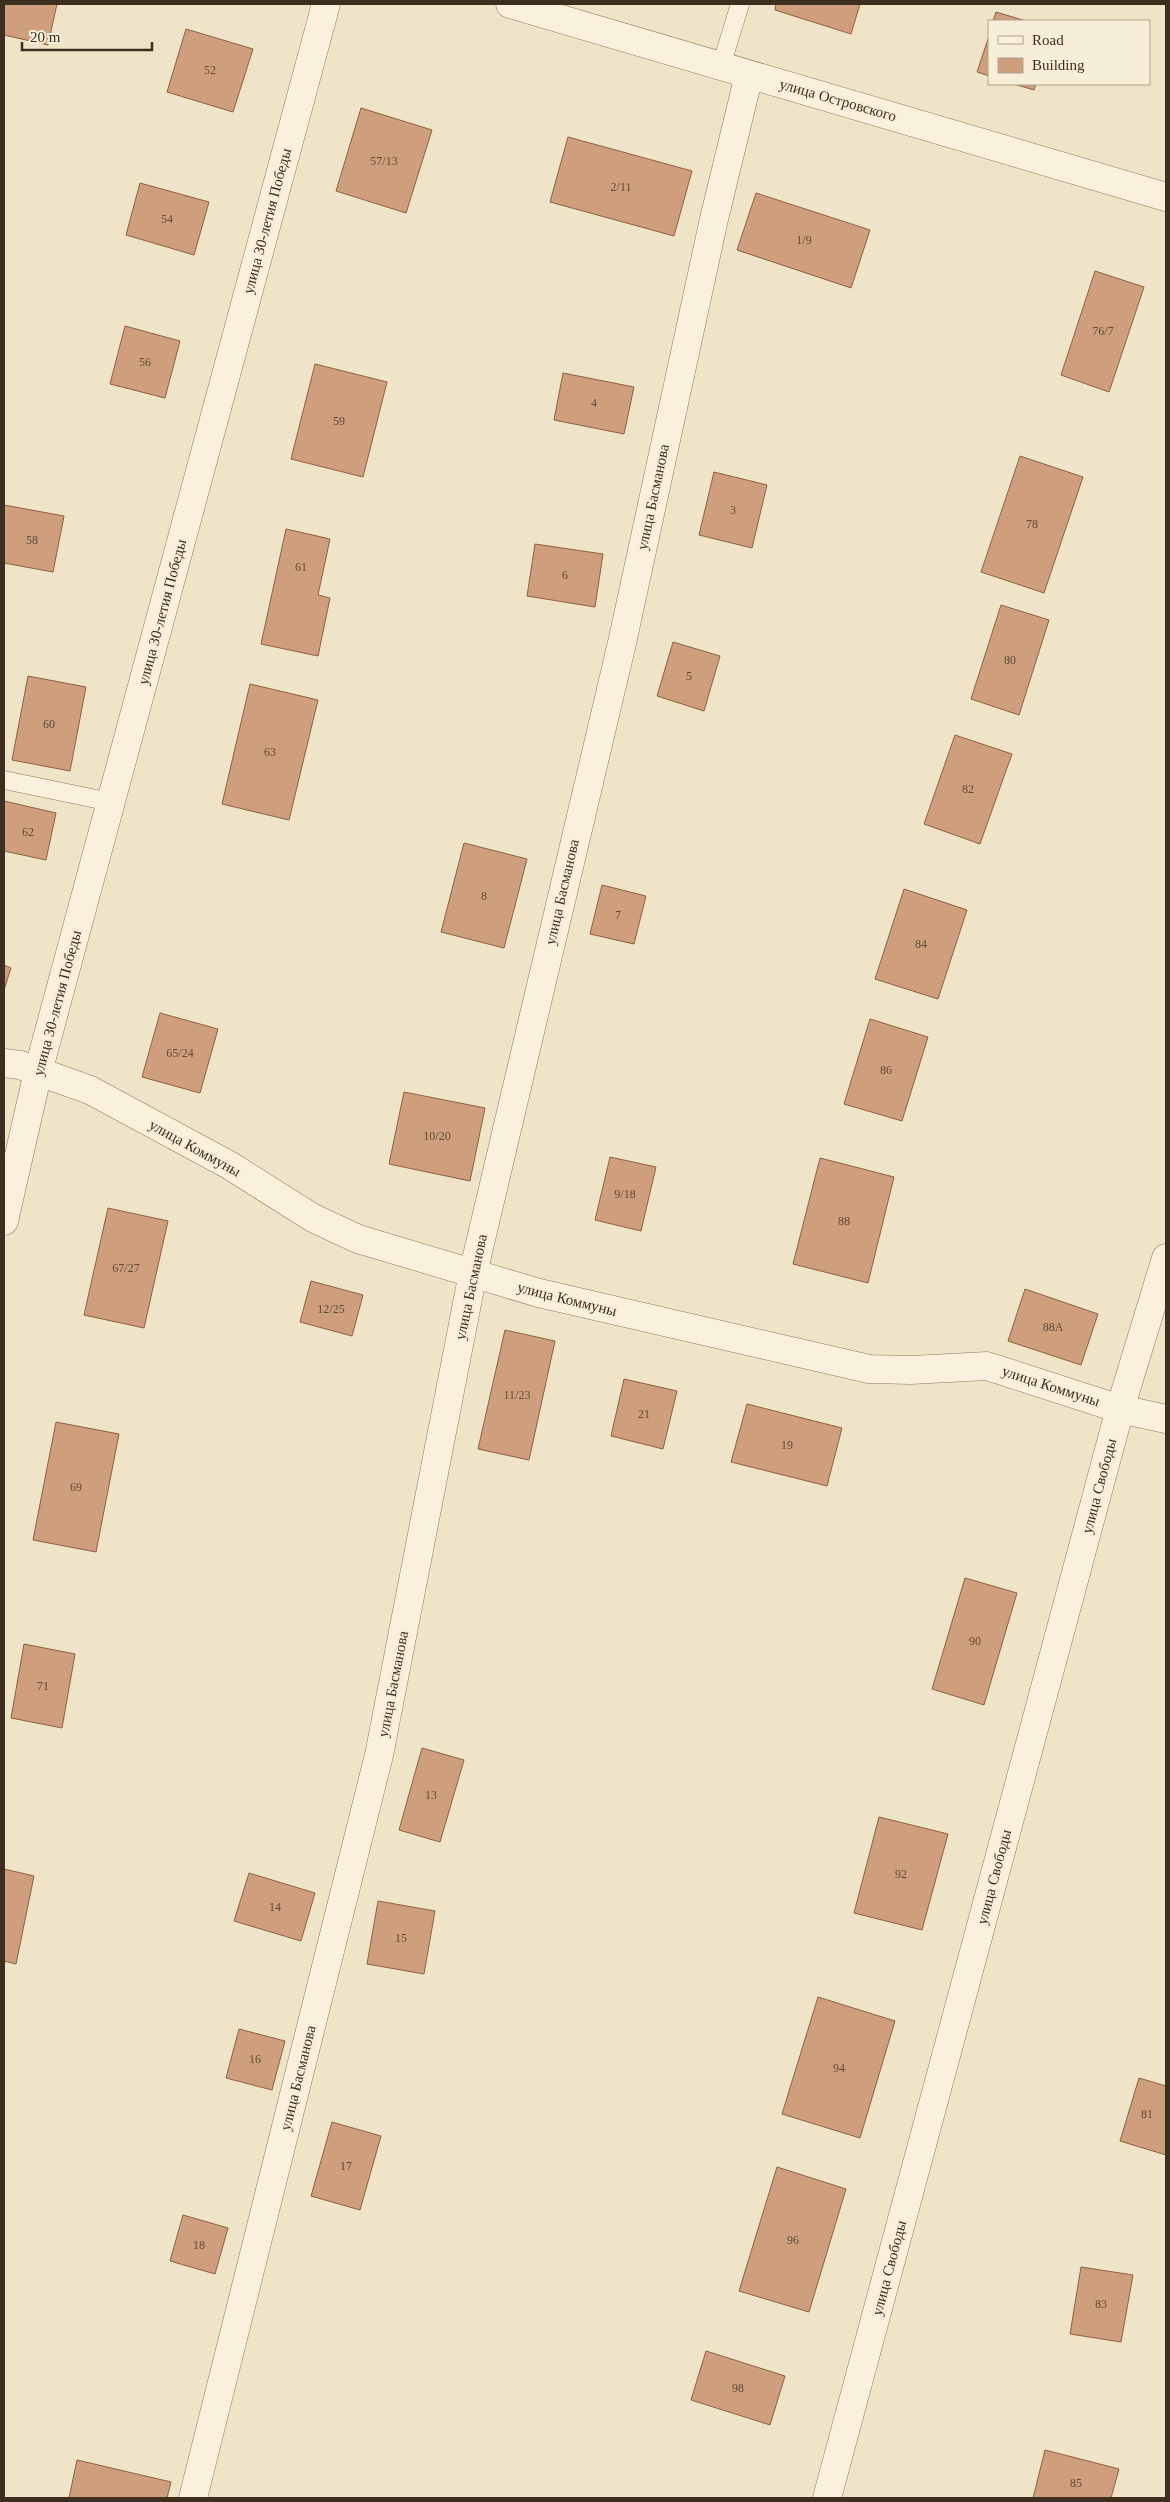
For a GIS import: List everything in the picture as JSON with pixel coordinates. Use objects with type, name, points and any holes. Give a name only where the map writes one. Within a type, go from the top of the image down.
[{"type":"street","name":"улица 30-летия Победы","points":[[4,1221],[38,1072],[326,4]]},
{"type":"street","name":"улица Островского","points":[[510,4],[1166,197]]},
{"type":"street","name":"улица Басманова","points":[[193,2498],[379,1755],[473,1273],[622,643],[714,219],[749,75]]},
{"type":"street","name":"улица Коммуны","points":[[4,1063],[20,1065],[90,1090],[229,1165],[313,1218],[358,1239],[538,1293],[868,1369],[911,1370],[987,1366],[1120,1410],[1166,1419]]},
{"type":"street","name":"улица Свободы","points":[[827,2498],[1120,1410],[1166,1258]]},
{"type":"lane","points":[[721,66],[740,4]]},
{"type":"lane","points":[[4,780],[111,802]]},
{"type":"building","points":[[4,4],[57,4],[48,45],[4,35]]},
{"type":"building","points":[[776,4],[860,4],[851,34],[775,10]]},
{"type":"building","points":[[996,12],[1023,20],[993,20]]},
{"type":"building","points":[[186,29],[253,49],[233,112],[167,92]]},
{"type":"building","points":[[988,39],[988,76],[977,72]]},
{"type":"building","points":[[1017,85],[1036,85],[1034,90]]},
{"type":"building","points":[[361,108],[432,130],[406,213],[336,191]]},
{"type":"building","points":[[568,137],[692,171],[674,236],[550,202]]},
{"type":"building","points":[[140,183],[209,202],[194,255],[126,235]]},
{"type":"building","points":[[756,193],[870,230],[851,288],[737,250]]},
{"type":"building","points":[[1095,271],[1144,287],[1109,392],[1061,375]]},
{"type":"building","points":[[125,326],[180,341],[165,398],[110,384]]},
{"type":"building","points":[[315,364],[387,382],[363,477],[291,459]]},
{"type":"building","points":[[563,373],[634,387],[624,434],[554,420]]},
{"type":"building","points":[[1020,456],[1083,477],[1044,593],[981,572]]},
{"type":"building","points":[[714,472],[767,485],[752,548],[699,535]]},
{"type":"building","points":[[4,505],[64,516],[53,572],[4,563]]},
{"type":"building","points":[[286,529],[330,539],[318,595],[330,598],[318,656],[261,644]]},
{"type":"building","points":[[535,544],[603,554],[595,607],[527,596]]},
{"type":"building","points":[[1001,605],[1049,620],[1019,715],[971,699]]},
{"type":"building","points":[[673,642],[720,656],[704,711],[657,696]]},
{"type":"building","points":[[28,676],[86,687],[70,771],[12,760]]},
{"type":"building","points":[[250,684],[318,700],[289,820],[222,804]]},
{"type":"building","points":[[955,735],[1012,754],[980,844],[924,824]]},
{"type":"building","points":[[4,801],[56,813],[46,860],[4,851]]},
{"type":"building","points":[[464,843],[527,859],[504,948],[441,932]]},
{"type":"building","points":[[602,885],[646,896],[634,944],[590,934]]},
{"type":"building","points":[[904,889],[967,910],[938,999],[875,979]]},
{"type":"building","points":[[4,965],[11,968],[4,990]]},
{"type":"building","points":[[160,1013],[218,1029],[200,1093],[142,1077]]},
{"type":"building","points":[[870,1019],[928,1037],[902,1121],[844,1104]]},
{"type":"building","points":[[404,1092],[485,1108],[470,1181],[389,1164]]},
{"type":"building","points":[[610,1157],[656,1167],[641,1231],[595,1220]]},
{"type":"building","points":[[820,1158],[894,1177],[868,1283],[793,1264]]},
{"type":"building","points":[[108,1208],[168,1221],[144,1328],[84,1315]]},
{"type":"building","points":[[311,1281],[363,1295],[352,1336],[300,1322]]},
{"type":"building","points":[[1025,1289],[1098,1314],[1081,1365],[1008,1341]]},
{"type":"building","points":[[505,1330],[555,1341],[529,1460],[478,1449]]},
{"type":"building","points":[[624,1379],[677,1391],[663,1449],[611,1436]]},
{"type":"building","points":[[747,1404],[842,1428],[827,1486],[731,1462]]},
{"type":"building","points":[[56,1422],[119,1434],[96,1552],[33,1540]]},
{"type":"building","points":[[965,1578],[1017,1593],[984,1705],[932,1689]]},
{"type":"building","points":[[24,1644],[75,1654],[62,1728],[11,1718]]},
{"type":"building","points":[[422,1748],[464,1760],[440,1842],[399,1830]]},
{"type":"building","points":[[879,1817],[948,1834],[922,1930],[854,1913]]},
{"type":"building","points":[[4,1869],[34,1876],[16,1964],[4,1961]]},
{"type":"building","points":[[249,1873],[315,1893],[301,1941],[234,1921]]},
{"type":"building","points":[[378,1901],[435,1911],[424,1974],[367,1964]]},
{"type":"building","points":[[818,1997],[895,2021],[860,2138],[782,2114]]},
{"type":"building","points":[[239,2029],[285,2041],[272,2090],[226,2078]]},
{"type":"building","points":[[1139,2078],[1166,2086],[1166,2155],[1120,2141]]},
{"type":"building","points":[[332,2122],[381,2136],[360,2210],[311,2196]]},
{"type":"building","points":[[777,2167],[846,2189],[809,2312],[739,2291]]},
{"type":"building","points":[[183,2215],[228,2228],[215,2274],[170,2261]]},
{"type":"building","points":[[1081,2267],[1133,2275],[1121,2342],[1070,2334]]},
{"type":"building","points":[[706,2351],[785,2376],[770,2425],[691,2400]]},
{"type":"building","points":[[1045,2450],[1119,2469],[1111,2498],[1033,2498]]},
{"type":"building","points":[[77,2460],[171,2482],[167,2498],[69,2498]]}]
